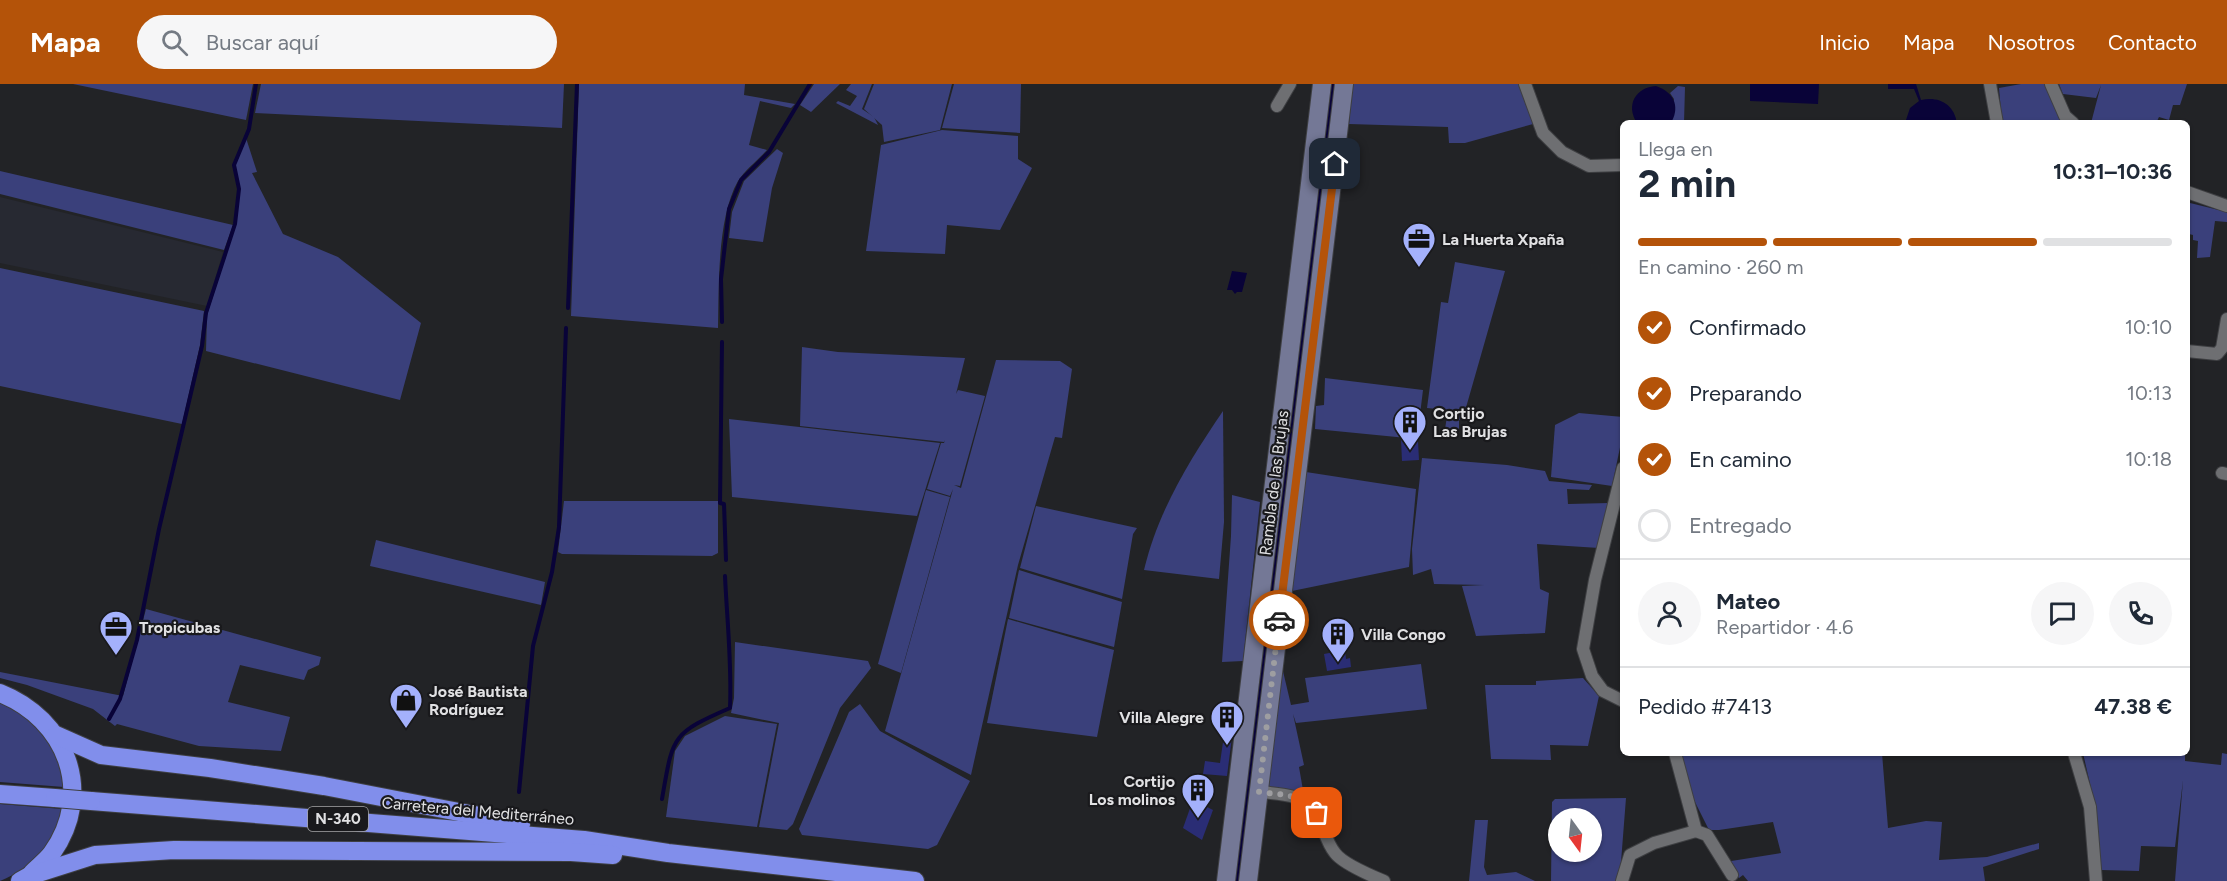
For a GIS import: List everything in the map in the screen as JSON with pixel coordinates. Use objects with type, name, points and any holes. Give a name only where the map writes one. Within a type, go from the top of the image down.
[{"type":"highway","points":[[0,693],[31,708],[56,735],[69,764],[73,795],[67,826],[52,854],[24,878]]},
{"type":"highway","points":[[56,735],[100,755],[210,768],[324,786],[558,830],[584,840]]},
{"type":"highway","name":"Carretera del Mediterráneo","points":[[0,794],[584,840],[668,853],[915,881]]},
{"type":"highway","points":[[24,878],[95,855],[174,850],[571,852],[631,856],[668,853]]},
{"type":"street","points":[[1277,106],[1290,84]]},
{"type":"street","name":"Rambla de las Brujas","points":[[1226,881],[1322,84]]},
{"type":"street","name":"Rambla de las Brujas","points":[[1248,881],[1344,84]]},
{"type":"street","points":[[1525,84],[1543,133],[1562,152],[1589,166],[1620,165]]},
{"type":"street","points":[[1990,84],[1996,120]]},
{"type":"street","points":[[2051,84],[2065,116],[2070,120]]},
{"type":"street","points":[[2190,193],[2227,206]]},
{"type":"street","points":[[2190,351],[2217,354],[2223,348],[2227,319]]},
{"type":"street","points":[[1620,480],[1595,580],[1583,649],[1592,676],[1604,691],[1620,699]]},
{"type":"street","points":[[1676,756],[1696,831]]},
{"type":"street","points":[[2075,756],[2090,807],[2096,881]]},
{"type":"street","points":[[1259,792],[1288,795],[1307,802],[1317,813],[1328,842],[1337,856],[1384,881]]},
{"type":"street","points":[[1622,881],[1630,855],[1654,843],[1696,831],[1707,835],[1732,875]]},
{"type":"shaded area","points":[[73,84],[253,84],[246,120]]},
{"type":"shaded area","points":[[261,84],[564,84],[562,128],[255,113]]},
{"type":"shaded area","points":[[579,84],[745,84],[744,95],[795,104],[791,108],[760,101],[749,145],[767,150],[738,181],[726,214],[720,253],[718,328],[571,316]]},
{"type":"shaded area","points":[[814,84],[840,84],[811,112],[800,105]]},
{"type":"shaded area","points":[[851,84],[872,84],[862,109],[874,117],[878,125],[836,103],[838,101],[850,106],[857,96],[846,90]]},
{"type":"shaded area","points":[[874,84],[952,84],[940,130],[884,142],[882,125],[864,109]]},
{"type":"shaded area","points":[[954,84],[1021,84],[1020,133],[942,128]]},
{"type":"shaded area","points":[[1326,84],[1340,84],[1244,881],[1230,881]]},
{"type":"shaded area","points":[[1353,84],[1520,84],[1533,124],[1465,143],[1449,143],[1448,127],[1349,124]]},
{"type":"shaded area","points":[[1750,84],[1819,84],[1818,104],[1750,101]]},
{"type":"shaded area","points":[[1888,84],[1916,84],[1921,100],[1934,99],[1945,103],[1953,111],[1956,120],[1906,120],[1910,108],[1919,101],[1914,89],[1888,89]]},
{"type":"shaded area","points":[[2021,84],[2046,84],[2064,120],[2002,120],[1999,88]]},
{"type":"shaded area","points":[[2059,84],[2187,84],[2180,105],[2173,105],[2169,120],[2159,117],[2158,120],[2092,120],[2101,85],[2096,98],[2063,94]]},
{"type":"shaded area","points":[[1656,86],[1671,95],[1675,104],[1672,120],[1636,120],[1632,110],[1634,98],[1649,87]]},
{"type":"shaded area","points":[[1678,86],[1685,87],[1684,120],[1670,120],[1674,99],[1670,93]]},
{"type":"shaded area","points":[[942,130],[1018,136],[1018,159],[1032,168],[1000,230],[947,225],[945,254],[866,251],[881,145]]},
{"type":"shaded area","points":[[246,138],[257,172],[252,173],[283,234],[338,257],[421,323],[400,400],[206,351],[207,315],[236,224],[240,188],[235,165]]},
{"type":"shaded area","points":[[777,149],[783,153],[772,188],[763,242],[729,238],[732,212],[744,181]]},
{"type":"shaded area","points":[[0,171],[233,225],[224,250],[0,194]]},
{"type":"shaded area","points":[[0,197],[223,252],[207,306],[0,263]]},
{"type":"shaded area","points":[[2190,203],[2227,212],[2227,222],[2215,221],[2210,257],[2197,258],[2198,241],[2193,240],[2193,235],[2190,234]]},
{"type":"shaded area","points":[[1455,262],[1505,271],[1463,418],[1459,420],[1459,431],[1445,429],[1448,410],[1427,408],[1441,302],[1448,303]]},
{"type":"shaded area","points":[[0,268],[204,311],[200,345],[182,424],[0,386]]},
{"type":"shaded area","points":[[1232,271],[1247,273],[1242,292],[1235,294],[1232,290],[1227,290]]},
{"type":"shaded area","points":[[802,347],[838,352],[965,358],[956,394],[958,390],[985,396],[960,486],[954,485],[961,488],[996,360],[1060,361],[1072,369],[1062,438],[1055,437],[1018,565],[971,775],[885,731],[953,489],[950,496],[927,489],[941,443],[944,443],[945,440],[944,442],[800,426]]},
{"type":"shaded area","points":[[1325,378],[1423,390],[1417,439],[1315,429],[1316,406],[1324,405]]},
{"type":"shaded area","points":[[1223,411],[1224,522],[1219,579],[1144,570],[1157,527],[1166,507],[1198,449]]},
{"type":"shaded area","points":[[1579,413],[1620,417],[1620,447],[1612,486],[1551,477],[1555,425]]},
{"type":"shaded area","points":[[729,419],[940,443],[917,516],[732,497]]},
{"type":"shaded area","points":[[1422,458],[1507,465],[1545,471],[1549,481],[1592,485],[1589,490],[1567,489],[1568,504],[1609,503],[1599,548],[1537,544],[1540,589],[1549,593],[1545,633],[1476,636],[1462,586],[1484,585],[1434,584],[1431,569],[1413,575],[1412,549]]},
{"type":"shaded area","points":[[1306,472],[1416,489],[1409,567],[1292,591]]},
{"type":"shaded area","points":[[926,490],[950,497],[901,673],[878,664]]},
{"type":"shaded area","points":[[1232,495],[1260,502],[1243,661],[1222,662],[1231,536]]},
{"type":"shaded area","points":[[564,501],[718,501],[718,553],[712,556],[562,554],[558,552]]},
{"type":"shaded area","points":[[1036,506],[1137,528],[1133,534],[1122,599],[1020,568]]},
{"type":"shaded area","points":[[376,540],[545,582],[541,605],[370,566]]},
{"type":"shaded area","points":[[1019,570],[1122,602],[1114,647],[1009,618]]},
{"type":"shaded area","points":[[146,609],[321,657],[319,665],[308,670],[304,680],[240,665],[228,702],[290,717],[281,751],[199,746],[117,724],[115,726],[93,709],[27,685],[0,678],[0,672],[123,696]]},
{"type":"shaded area","points":[[1008,619],[1114,650],[1097,737],[987,723]]},
{"type":"shaded area","points":[[735,642],[868,661],[871,668],[840,708],[793,824],[787,830],[759,827],[779,723],[731,713],[734,698]]},
{"type":"shaded area","points":[[1421,664],[1427,709],[1296,723],[1293,714],[1304,765],[1299,767],[1304,796],[1267,787],[1282,667],[1291,705],[1309,702],[1305,678]]},
{"type":"shaded area","points":[[1583,678],[1599,696],[1588,746],[1550,745],[1551,760],[1491,759],[1485,685],[1536,685],[1536,681]]},
{"type":"shaded area","points":[[0,702],[26,716],[45,735],[57,758],[64,787],[0,782]]},
{"type":"shaded area","points":[[860,704],[880,731],[970,781],[937,845],[928,849],[802,835],[799,829],[849,712]]},
{"type":"shaded area","points":[[725,716],[777,724],[757,827],[666,817],[675,751],[685,736]]},
{"type":"shaded area","points":[[2222,753],[2227,754],[2227,881],[2175,881],[2183,780],[2175,847],[2141,846],[2139,871],[2101,870],[2093,797],[2084,756],[2185,756],[2185,761],[2221,765]]},
{"type":"shaded area","points":[[1681,756],[1882,756],[1888,828],[1926,821],[1942,822],[1939,860],[1987,857],[2039,843],[2039,849],[1983,867],[1985,881],[1748,881],[1743,875],[1739,878],[1725,862],[1781,853],[1773,822],[1709,830],[1686,784]]},
{"type":"shaded area","points":[[1626,798],[1618,881],[1551,881],[1551,862],[1602,862],[1602,808],[1552,808],[1552,802],[1555,799]]},
{"type":"shaded area","points":[[0,804],[62,809],[53,833],[40,853],[23,869],[0,881]]},
{"type":"shaded area","points":[[1475,820],[1488,820],[1484,867],[1487,875],[1516,872],[1535,881],[1469,881]]},
{"type":"building","name":"Cortijo Las Brujas","points":[[1401,440],[1418,441],[1419,460],[1402,461]]},
{"type":"building","name":"Villa Congo","points":[[1345,650],[1346,659],[1350,658],[1351,667],[1327,671],[1324,654]]},
{"type":"building","name":"Villa Alegre","points":[[1225,728],[1233,729],[1227,776],[1203,774],[1205,761],[1220,763]]},
{"type":"building","name":"Cortijo Los molinos","points":[[1193,800],[1213,810],[1202,840],[1183,828]]},
{"type":"waterway","points":[[109,719],[120,699],[137,640],[159,529],[202,346],[206,313],[235,224],[239,189],[234,165],[249,129],[256,84]]},
{"type":"waterway","points":[[568,308],[577,84]]},
{"type":"waterway","points":[[722,322],[721,279],[729,209],[741,180],[769,152],[810,84]]},
{"type":"waterway","points":[[519,792],[533,646],[552,572],[559,527],[566,328]]},
{"type":"waterway","points":[[722,342],[720,503],[724,504],[726,560]]},
{"type":"waterway","points":[[662,799],[669,762],[678,740],[696,724],[730,708],[730,658],[725,576]]},
{"type":"way so far","points":[[1279,620],[1259,792],[1288,795],[1307,802],[1317,813]]},
{"type":"place","name":"La Huerta Xpaña","points":[[1419,268]]},
{"type":"place","name":"Cortijo Las Brujas","points":[[1410,451]]},
{"type":"place","name":"Tropicubas","points":[[116,656]]},
{"type":"place","name":"Villa Congo","points":[[1338,663]]},
{"type":"place","name":"José Bautista Rodríguez","points":[[406,729]]},
{"type":"place","name":"Villa Alegre","points":[[1227,746]]},
{"type":"place","name":"Cortijo Los molinos","points":[[1198,819]]},
{"type":"route","points":[[1279,620],[1335,164]]}]
